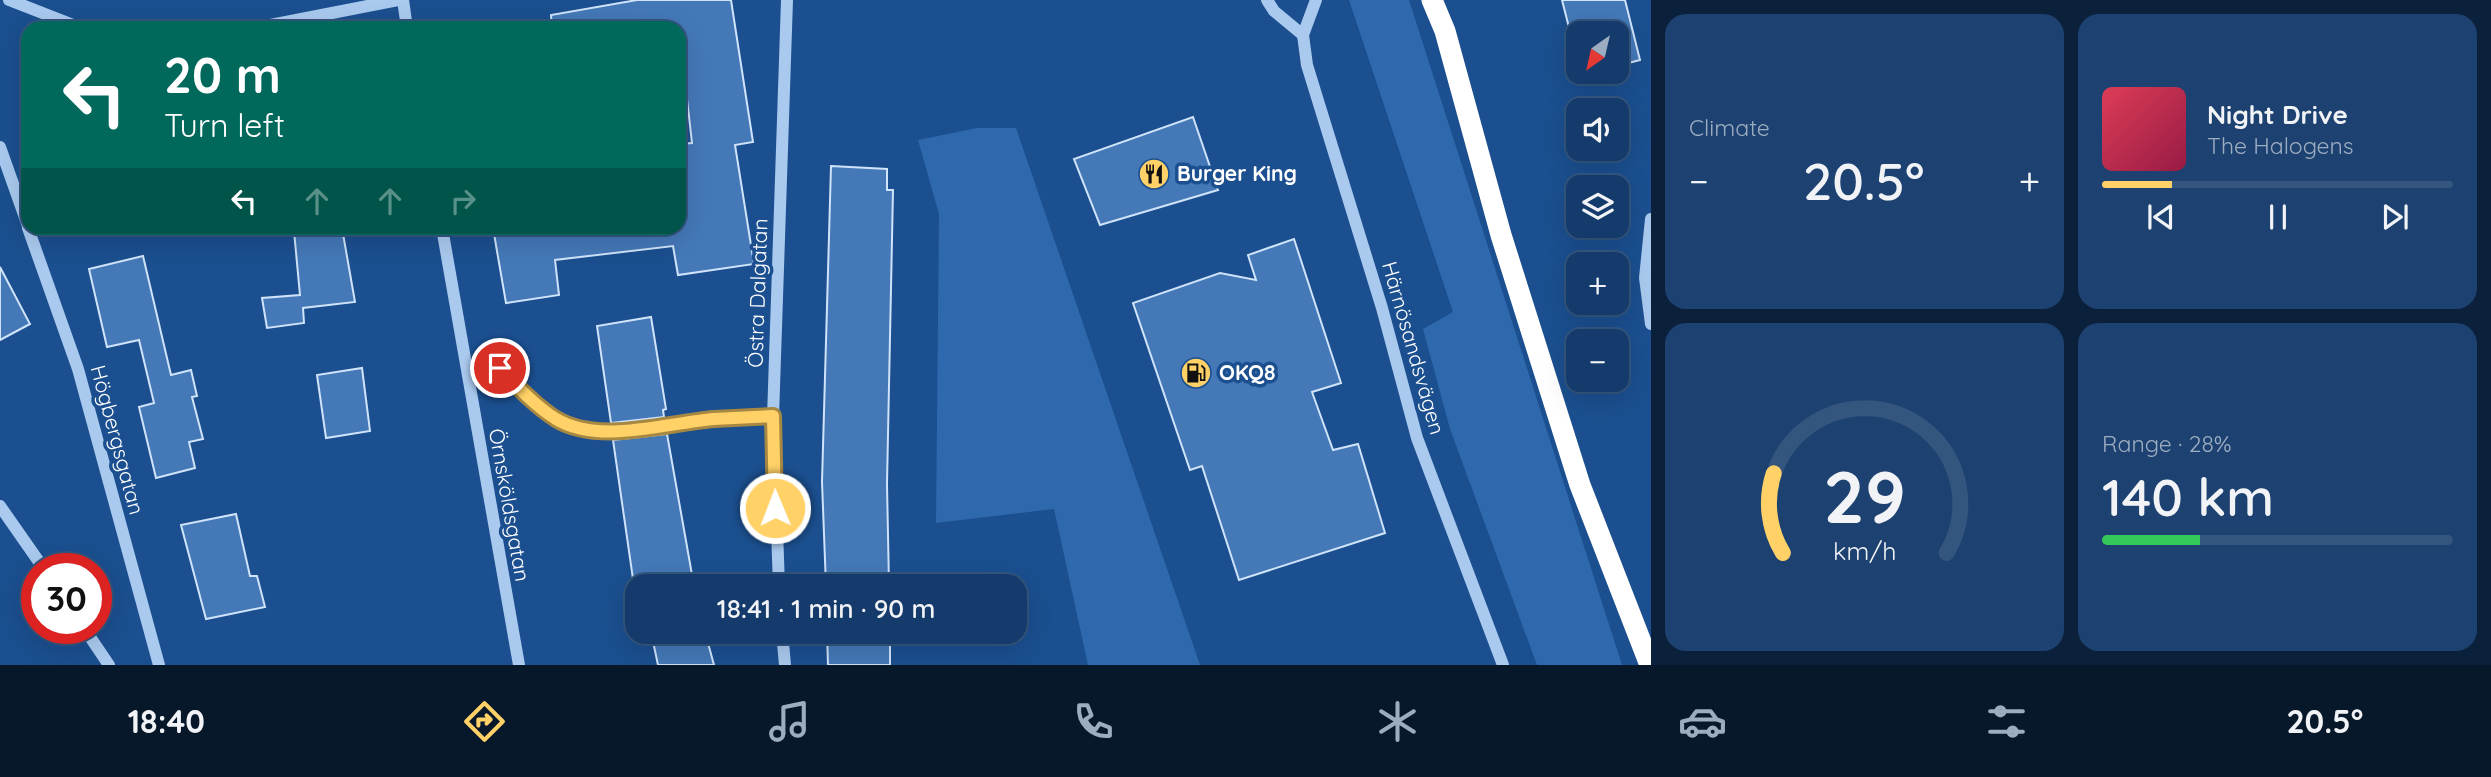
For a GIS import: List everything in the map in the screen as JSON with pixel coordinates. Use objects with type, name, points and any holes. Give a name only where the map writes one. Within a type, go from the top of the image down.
[{"type":"highway","points":[[1432,0],[1445,31],[1501,234],[1580,485],[1650,665]]},
{"type":"highway","points":[[1442,0],[1445,31]]},
{"type":"street","points":[[9,0],[63,21]]},
{"type":"street","points":[[291,21],[400,0],[405,21]]},
{"type":"street","name":"Östra Dalgatan","points":[[779,574],[773,416],[787,0]]},
{"type":"street","points":[[1267,0],[1274,11],[1304,35]]},
{"type":"street","name":"Härnösandsvägen","points":[[1316,0],[1304,35],[1307,65],[1382,308],[1417,438],[1503,665]]},
{"type":"street","name":"Högbergsgatan","points":[[0,147],[21,207]]},
{"type":"street","points":[[1651,219],[1645,278],[1651,324]]},
{"type":"street","name":"Högbergsgatan","points":[[31,235],[78,369],[159,665]]},
{"type":"street","name":"Örnsköldsgatan","points":[[443,235],[519,665]]},
{"type":"street","points":[[500,368],[524,394],[557,420],[594,432],[653,430],[712,419],[773,416]]},
{"type":"street","points":[[0,506],[33,553]]},
{"type":"street","points":[[95,644],[109,665]]},
{"type":"street","points":[[783,644],[785,665]]},
{"type":"shaded area","points":[[1349,0],[1409,0],[1622,665],[1537,665],[1450,429],[1423,329],[1453,312]]},
{"type":"shaded area","points":[[977,128],[1016,128],[1200,665],[1088,665],[1054,509],[936,523],[939,214],[918,140]]},
{"type":"building","points":[[637,0],[731,0],[753,142],[735,145],[754,264],[678,275],[673,246],[555,260],[559,295],[506,303],[494,235],[686,235],[686,143],[692,143],[686,90],[686,21],[551,21],[551,15]]},
{"type":"building","points":[[1562,0],[1625,0],[1640,60],[1629,63],[1629,21],[1567,21]]},
{"type":"building","points":[[1193,117],[1218,190],[1100,225],[1074,159]]},
{"type":"building","points":[[831,166],[887,169],[887,190],[893,190],[887,484],[889,574],[826,574],[822,482]]},
{"type":"building","points":[[294,235],[343,235],[355,302],[303,308],[304,323],[267,328],[262,298],[300,295]]},
{"type":"building","points":[[1294,239],[1341,383],[1312,392],[1333,450],[1358,444],[1385,533],[1239,580],[1202,466],[1190,470],[1133,303],[1220,273],[1256,280],[1248,255]]},
{"type":"building","points":[[143,256],[171,375],[191,370],[197,396],[192,397],[203,439],[189,442],[195,468],[156,478],[139,407],[154,403],[139,340],[107,347],[89,269]]},
{"type":"building","points":[[0,267],[30,324],[0,340]]},
{"type":"building","points":[[651,317],[666,409],[663,410],[664,417],[611,423],[597,326]]},
{"type":"building","points":[[362,368],[370,431],[326,438],[317,375]]},
{"type":"building","points":[[667,434],[692,574],[632,574],[613,440]]},
{"type":"building","points":[[236,514],[250,576],[257,576],[265,607],[206,619],[181,525]]},
{"type":"building","points":[[654,644],[708,644],[714,665],[658,665]]},
{"type":"building","points":[[827,644],[890,644],[890,665],[828,665]]},
{"type":"place","name":"Burger King","points":[[1154,174]]},
{"type":"place","name":"OKQ8","points":[[1196,373]]},
{"type":"route","points":[[500,368],[524,394],[557,420],[594,432],[610,429],[653,430],[712,419],[773,416],[775,508]]}]
